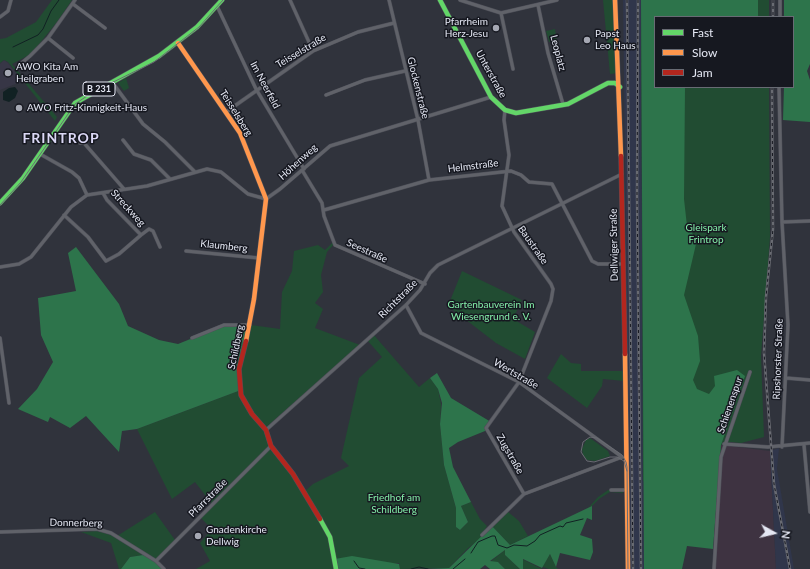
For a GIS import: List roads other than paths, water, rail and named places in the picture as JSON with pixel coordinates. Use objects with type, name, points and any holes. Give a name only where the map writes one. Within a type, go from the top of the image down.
[{"type":"main road","name":"B 231","points":[[0,203],[16,187],[75,103],[152,62],[197,28],[222,0]]},
{"type":"main road","name":"Unterstraße","points":[[440,0],[491,97],[505,110],[516,113],[563,104],[580,99],[608,83],[615,83],[620,87]]},
{"type":"main road","name":"Dellwiger Straße","points":[[615,0],[620,87],[622,174],[624,457],[628,569]]},
{"type":"main road","name":"Teisselsberg","points":[[178,43],[240,133],[266,198]]},
{"type":"main road","name":"Schildberg","points":[[266,198],[250,325],[239,369],[240,388],[247,407],[266,430],[271,446],[293,474],[325,526],[330,536],[336,569]]},
{"type":"street","points":[[0,17],[8,11],[11,0]]},
{"type":"street","points":[[18,66],[48,38],[75,0]]},
{"type":"street","points":[[290,0],[312,51]]},
{"type":"street","name":"Glockenstraße","points":[[389,0],[418,120],[429,180]]},
{"type":"street","points":[[460,0],[501,13],[557,0]]},
{"type":"street","points":[[780,0],[780,16]]},
{"type":"street","points":[[73,4],[104,28]]},
{"type":"street","name":"Leoplatz","points":[[538,5],[548,53],[563,104]]},
{"type":"street","name":"Im Neerfeld","points":[[217,6],[256,89],[303,169]]},
{"type":"street","points":[[501,13],[513,69]]},
{"type":"street","name":"Teisselstraße","points":[[226,112],[256,89],[312,51],[358,32],[394,23]]},
{"type":"street","points":[[48,38],[73,58]]},
{"type":"street","points":[[326,95],[365,80],[406,71]]},
{"type":"street","points":[[112,82],[143,124],[165,142],[195,172]]},
{"type":"street","name":"Ripshorster Straße","points":[[779,88],[782,222],[788,325],[782,447]]},
{"type":"street","name":"Höhenweg","points":[[266,198],[316,160],[330,146],[491,97]]},
{"type":"street","name":"Baustraße","points":[[505,110],[504,120],[509,151],[502,206],[512,229],[553,288],[551,301],[519,382]]},
{"type":"street","points":[[123,140],[134,154],[151,160],[170,180]]},
{"type":"street","points":[[80,143],[84,143],[124,189]]},
{"type":"street","points":[[40,154],[72,172],[78,178],[87,195]]},
{"type":"street","name":"Seestraße","points":[[303,169],[317,193],[335,245],[425,284]]},
{"type":"street","points":[[0,267],[19,264],[31,257],[64,215],[75,203],[87,195],[170,180],[195,172],[207,170],[217,171],[225,175],[248,194],[266,198]]},
{"type":"street","name":"Helmstraße","points":[[324,210],[429,180],[507,170],[521,175],[529,182],[552,184],[592,261],[598,264],[623,264]]},
{"type":"street","name":"Richtstraße","points":[[266,430],[406,305],[425,284],[430,273],[438,265],[622,174]]},
{"type":"street","name":"Streckweg","points":[[103,193],[107,200],[142,235]]},
{"type":"street","name":"Streckweg","points":[[64,215],[88,237],[106,261],[119,254],[151,229],[160,247]]},
{"type":"street","points":[[782,222],[810,221]]},
{"type":"street","name":"Klaumberg","points":[[186,251],[259,258]]},
{"type":"street","name":"Wertstraße","points":[[406,305],[421,333],[519,382],[624,457]]},
{"type":"street","points":[[192,338],[224,326],[250,325]]},
{"type":"street","points":[[0,338],[9,403]]},
{"type":"street","name":"Schienenspur","points":[[724,444],[750,372]]},
{"type":"street","points":[[786,378],[810,380]]},
{"type":"street","name":"Zugstraße","points":[[519,382],[486,429],[524,494]]},
{"type":"street","points":[[714,569],[719,476],[724,444],[782,447],[810,443]]},
{"type":"street","points":[[804,445],[810,509]]},
{"type":"street","name":"Pfarrstraße","points":[[156,561],[271,446]]},
{"type":"street","points":[[482,534],[524,494],[624,457]]},
{"type":"street","points":[[611,490],[626,490]]},
{"type":"street","name":"Donnerberg","points":[[0,532],[97,529],[111,533],[156,561],[164,569]]},
{"type":"waterway","points":[[13,47],[38,35],[43,29],[51,11],[59,0]]},
{"type":"waterway","points":[[471,553],[478,542],[492,536],[495,536],[498,545],[507,548],[514,545],[527,546],[535,541],[540,535],[560,526],[563,527],[566,523],[583,519]]},
{"type":"waterway","points":[[453,569],[465,559]]},
{"type":"waterway","points":[[354,561],[359,568],[365,569]]},
{"type":"waterway","points":[[411,569],[419,567],[428,569]]},
{"type":"tram line","points":[[0,205],[21,182],[75,104],[93,92],[154,62],[199,27],[223,0]]},
{"type":"tram line","points":[[627,471],[624,461],[617,457],[610,457],[594,462],[587,461],[581,452],[583,442],[590,437],[597,438],[622,455],[626,462],[627,467],[628,569]]},
{"type":"railway","points":[[627,0],[633,569]]},
{"type":"railway","points":[[638,0],[637,194],[641,569]]},
{"type":"railway","points":[[773,0],[773,16]]},
{"type":"railway","points":[[772,88],[773,229],[766,297],[764,353],[774,484],[790,569]]},
{"type":"place","name":"Pfarrheim Herz-Jesu","points":[[496,28]]},
{"type":"place","name":"Papst Leo Haus","points":[[587,40]]},
{"type":"place","name":"AWO Kita Am Heilgraben","points":[[8,73]]},
{"type":"place","name":"AWO Fritz-Kinnigkeit-Haus","points":[[19,108]]},
{"type":"place","name":"Gnadenkirche Dellwig","points":[[198,536]]},
{"type":"district","name":"FRINTROP","points":[[61,138]]},
{"type":"park label","name":"Gleispark Frintrop","points":[[706,234]]},
{"type":"park label","name":"Gartenbauverein Im Wiesengrund e. V.","points":[[491,310]]},
{"type":"park label","name":"Friedhof am Schildberg","points":[[394,504]]}]
